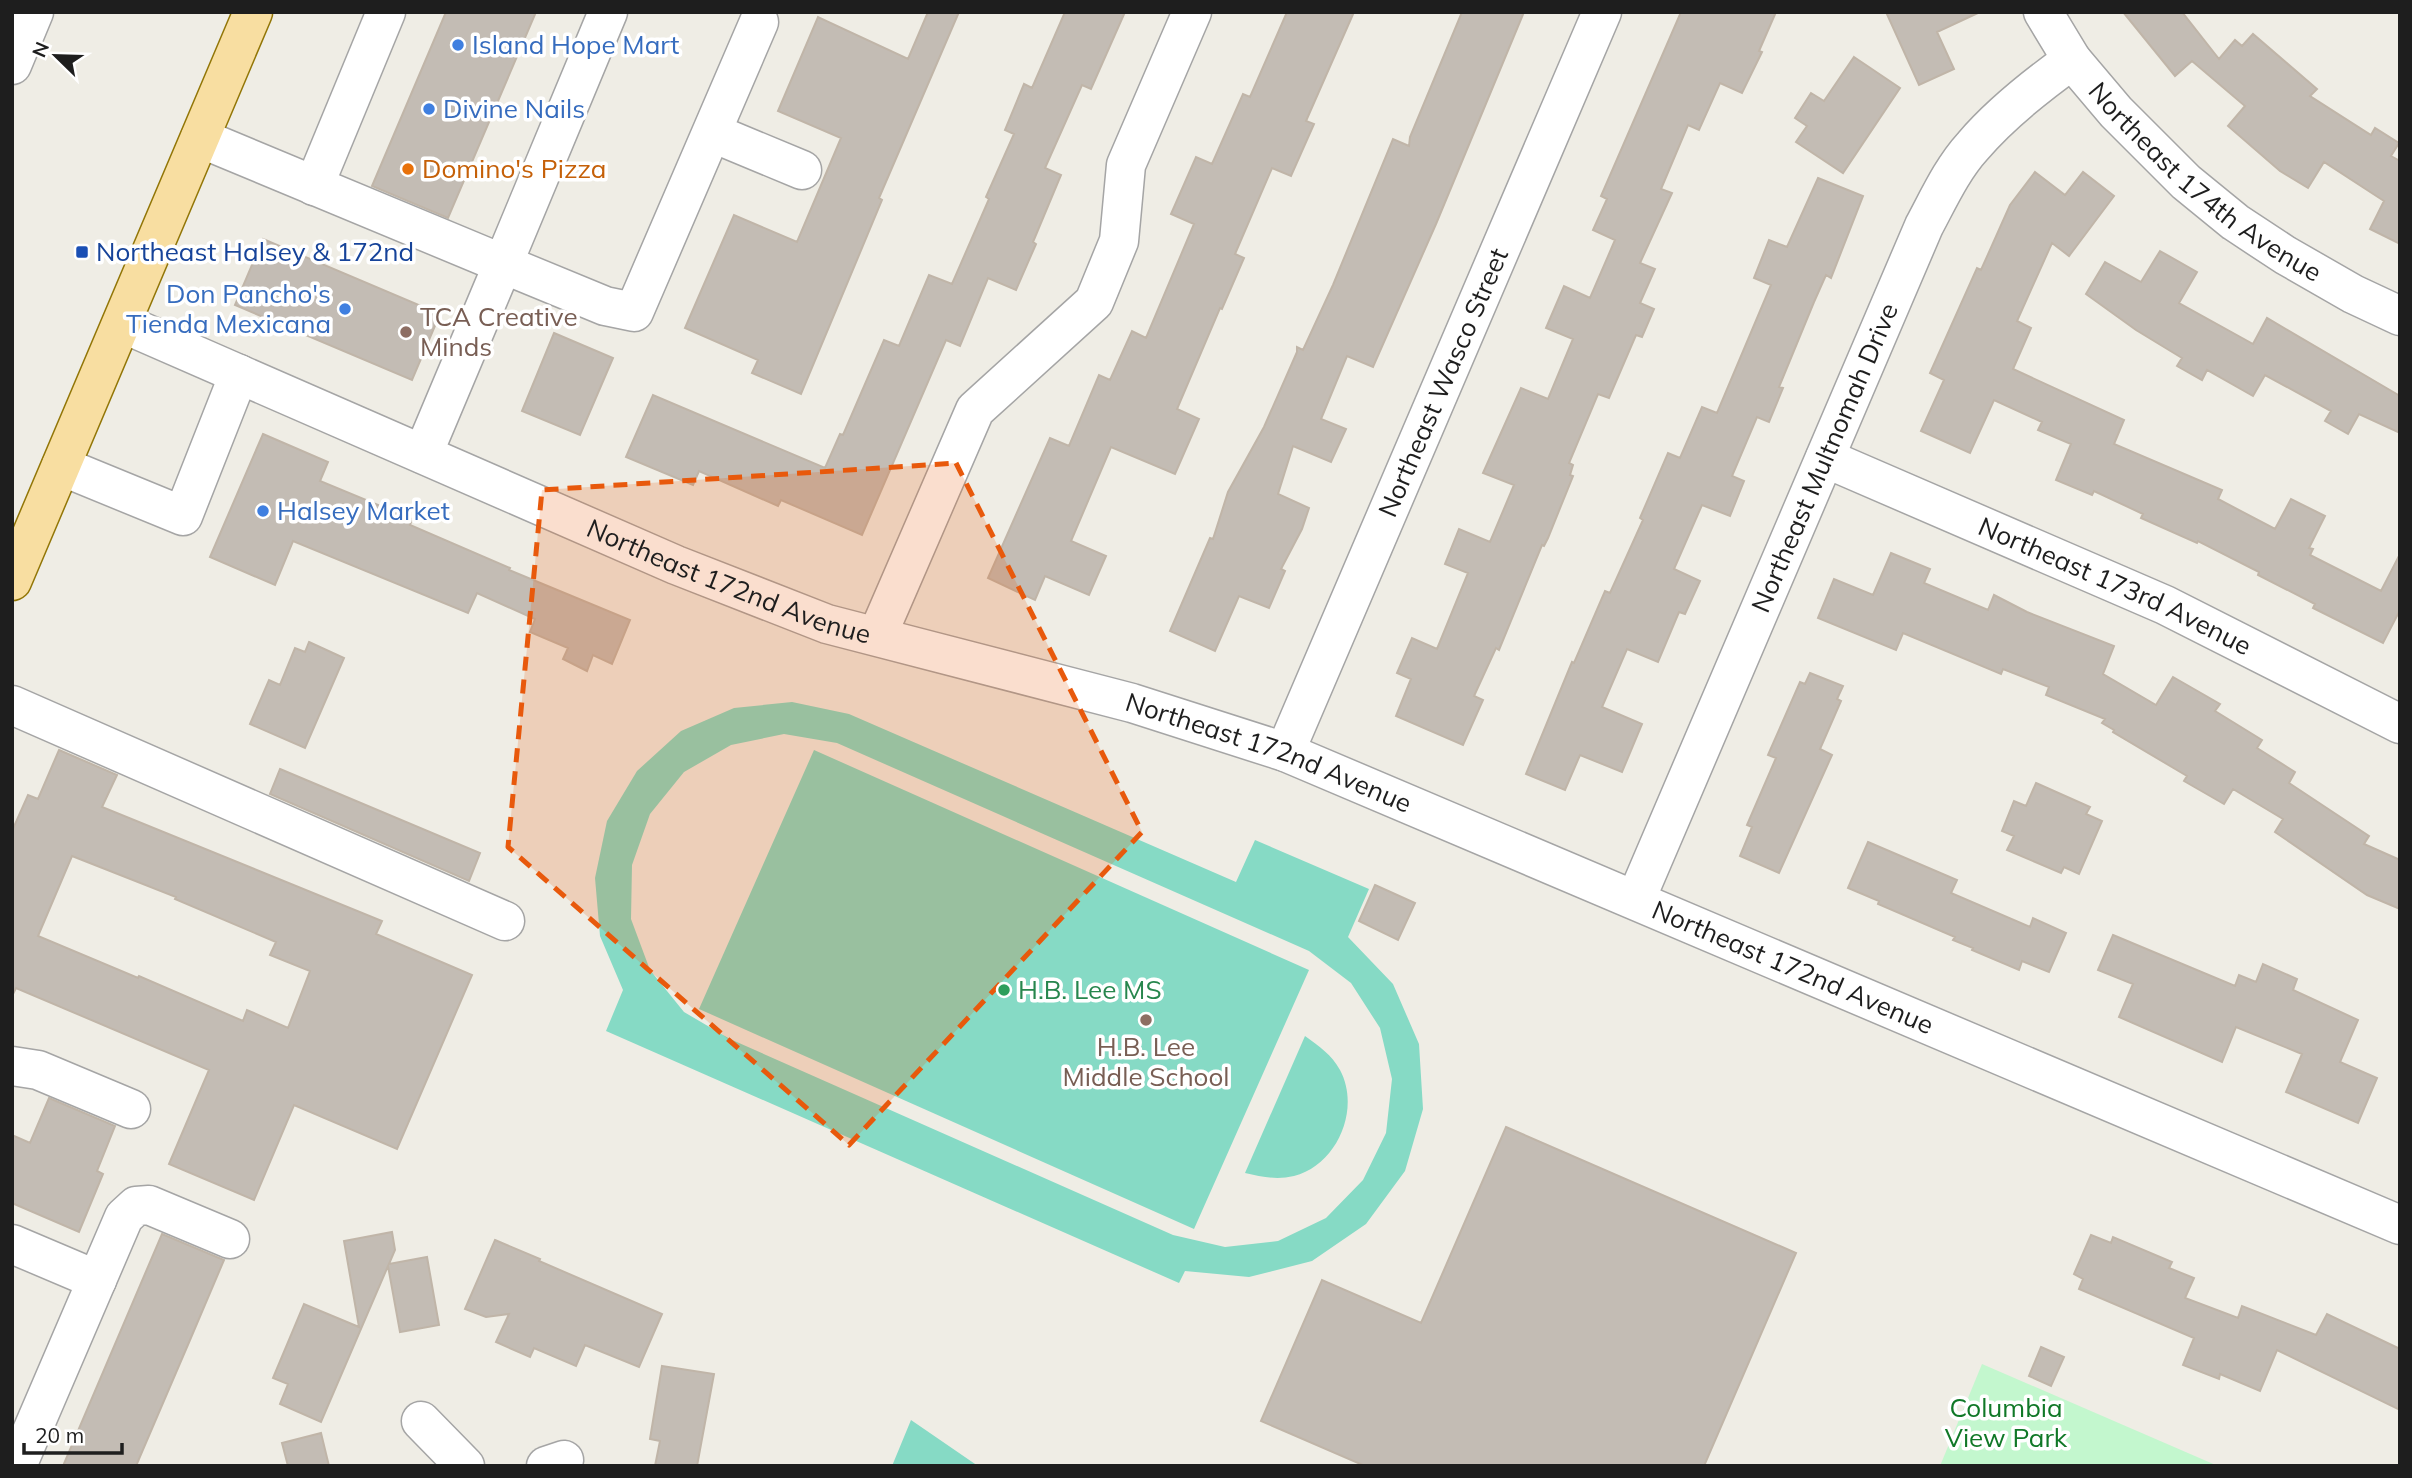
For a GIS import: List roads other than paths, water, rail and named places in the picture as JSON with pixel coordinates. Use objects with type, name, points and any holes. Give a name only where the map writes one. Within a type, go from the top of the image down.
[{"type":"main road","points":[[12,581],[21,534],[61,466],[253,12]]},
{"type":"street","points":[[12,65],[34,12]]},
{"type":"street","points":[[314,186],[386,12]]},
{"type":"street","points":[[423,454],[608,12]]},
{"type":"street","points":[[877,636],[975,410],[1094,302],[1119,241],[1126,164],[1192,12]]},
{"type":"street","name":"Northeast Wasco Street","points":[[1285,752],[1602,12]]},
{"type":"street","name":"Northeast 174th Avenue","points":[[2043,12],[2072,60],[2150,148],[2186,182],[2235,222],[2285,255],[2354,294],[2400,316]]},
{"type":"street","points":[[200,138],[605,306],[634,312],[759,22]]},
{"type":"street","name":"Northeast Multnomah Drive","points":[[1636,899],[1924,226],[1947,183],[1972,146],[2019,101],[2072,60]]},
{"type":"street","points":[[713,133],[802,170]]},
{"type":"street","name":"Northeast 172nd Avenue","points":[[122,323],[689,570],[827,624],[1132,703],[1285,752],[2400,1224]]},
{"type":"street","points":[[61,466],[183,516],[239,374]]},
{"type":"street","name":"Northeast 173rd Avenue","points":[[1825,458],[2165,604],[2400,724]]},
{"type":"street","points":[[12,705],[505,920]]},
{"type":"street","points":[[12,1066],[38,1070],[131,1109]]},
{"type":"street","points":[[17,1466],[124,1217],[136,1206],[149,1205],[230,1239]]},
{"type":"street","points":[[12,1244],[97,1280]]},
{"type":"street","points":[[421,1421],[465,1466]]},
{"type":"place","name":"Island Hope Mart","points":[[458,45]]},
{"type":"place","name":"Divine Nails","points":[[429,109]]},
{"type":"place","name":"Domino's Pizza","points":[[408,169]]},
{"type":"place","name":"Northeast Halsey & 172nd","points":[[82,252]]},
{"type":"place","name":"Don Pancho's Tienda Mexicana","points":[[345,309]]},
{"type":"place","name":"TCA Creative Minds","points":[[406,332]]},
{"type":"place","name":"Halsey Market","points":[[263,511]]},
{"type":"place","name":"H.B. Lee MS","points":[[1004,990]]},
{"type":"place","name":"H.B. Lee Middle School","points":[[1146,1020]]},
{"type":"park label","name":"Columbia View Park","points":[[2006,1423]]}]
